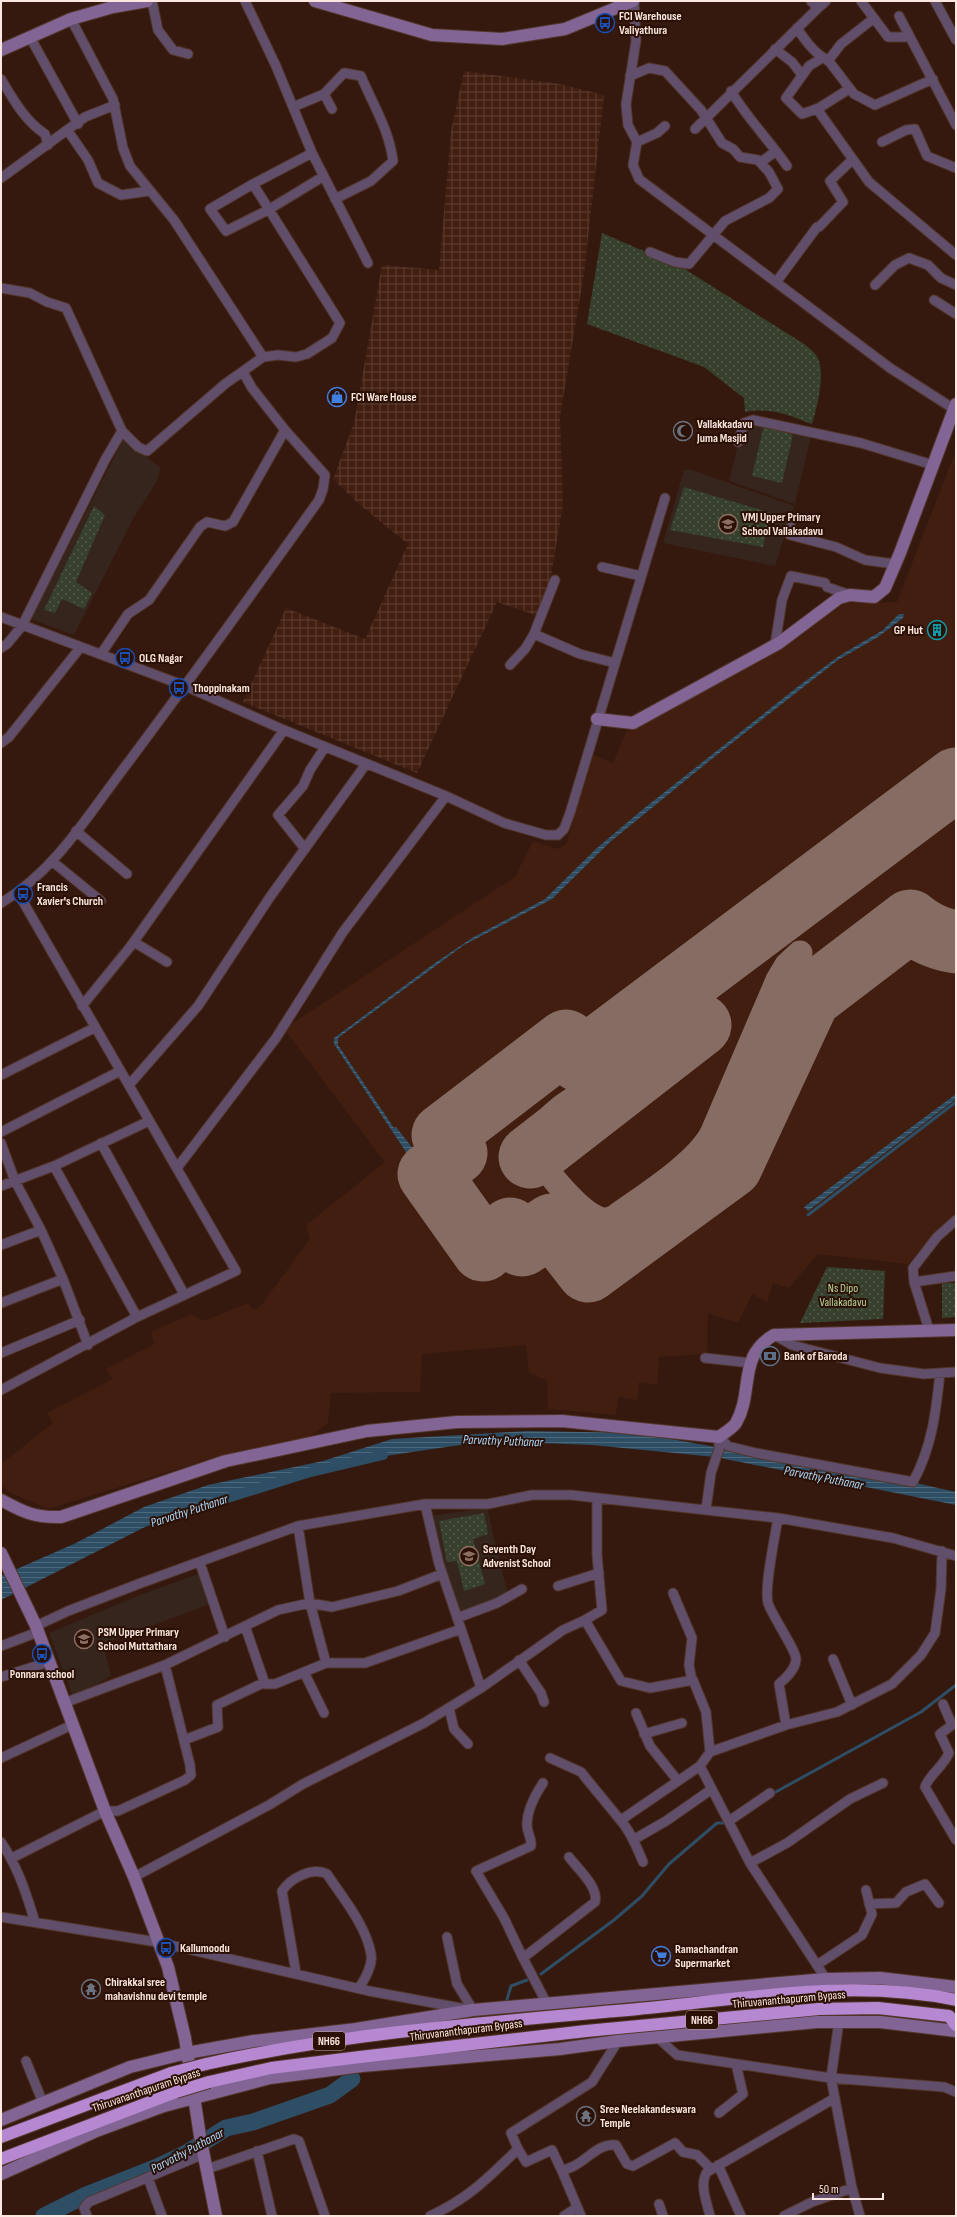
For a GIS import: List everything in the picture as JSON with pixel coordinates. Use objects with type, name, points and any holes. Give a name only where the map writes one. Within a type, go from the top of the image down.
[{"type":"highway","name":"Thiruvananthapuram Bypass","points":[[1,2137],[171,2073],[267,2050],[356,2037],[519,2019],[765,1996],[861,1990],[956,2000]]},
{"type":"highway","name":"Thiruvananthapuram Bypass","points":[[1,2158],[176,2092],[209,2082],[271,2068],[360,2056],[586,2031],[819,2009],[878,2008],[952,2021]]},
{"type":"street","points":[[1,50],[71,19],[113,7],[147,1]]},
{"type":"street","points":[[152,1],[158,30],[173,50],[188,54]]},
{"type":"street","points":[[245,1],[312,153],[368,263]]},
{"type":"street","points":[[315,1],[432,35],[502,39],[565,29],[627,2],[636,41],[626,104],[628,125],[637,142],[633,165],[639,179],[777,281],[890,368],[955,406],[885,588],[880,594],[874,597],[850,595],[827,587],[826,584],[791,576],[782,600],[775,645]]},
{"type":"street","points":[[811,1],[818,8]]},
{"type":"street","points":[[695,129],[731,91],[826,1]]},
{"type":"street","points":[[861,1],[873,19],[888,37],[910,37]]},
{"type":"street","points":[[935,1],[956,40]]},
{"type":"street","points":[[899,16],[956,125]]},
{"type":"street","points":[[71,19],[115,105],[123,148],[130,166],[174,220],[263,357]]},
{"type":"street","points":[[850,89],[817,108],[802,114],[786,98],[809,66],[825,60],[841,44],[873,19]]},
{"type":"street","points":[[797,28],[854,94],[875,105],[933,79]]},
{"type":"street","points":[[30,38],[78,124]]},
{"type":"street","points":[[775,49],[792,62],[802,75]]},
{"type":"street","points":[[630,76],[649,68],[665,72],[677,82],[706,117],[722,143],[732,149],[740,157],[758,160],[761,162],[778,188],[769,198],[726,221],[690,264],[674,262],[650,252]]},
{"type":"street","points":[[293,107],[324,94],[344,73],[360,76],[372,102],[381,115],[391,143],[394,161],[371,181],[335,199]]},
{"type":"street","points":[[1,78],[27,118],[35,128],[45,134],[48,145]]},
{"type":"street","points":[[731,91],[741,107],[787,166]]},
{"type":"street","points":[[324,94],[332,109]]},
{"type":"street","points":[[1,178],[94,112],[115,105]]},
{"type":"street","points":[[817,108],[868,182],[956,254]]},
{"type":"street","points":[[637,142],[657,133],[665,126]]},
{"type":"street","points":[[882,142],[906,130],[915,129],[927,156],[956,168]]},
{"type":"street","points":[[68,131],[88,160],[98,183],[121,195],[149,191]]},
{"type":"street","points":[[761,162],[776,151]]},
{"type":"street","points":[[312,153],[253,184],[210,209],[226,231],[268,210],[324,176]]},
{"type":"street","points":[[777,281],[817,227],[820,227],[843,202],[830,181],[852,160]]},
{"type":"street","points":[[1,288],[30,293],[47,302],[66,308],[122,431],[138,447],[148,451],[225,384],[263,357],[278,355],[296,357],[307,354],[332,338],[340,323],[253,184]]},
{"type":"street","points":[[875,285],[895,266],[909,258],[928,265],[941,278],[956,285]]},
{"type":"street","points":[[934,300],[956,314]]},
{"type":"street","points":[[1,903],[18,893],[53,862],[184,686],[319,500],[323,489],[325,474],[285,430],[243,372]]},
{"type":"street","points":[[738,442],[744,423],[752,420],[861,443],[933,465]]},
{"type":"street","points":[[101,654],[128,614],[149,600],[200,527],[207,522],[225,526],[233,522],[285,430]]},
{"type":"street","points":[[1,648],[22,626],[105,460],[122,431]]},
{"type":"street","points":[[1,616],[22,626],[184,686],[284,730],[446,796],[504,823],[546,835],[558,835],[564,829],[570,813],[597,719],[665,498]]},
{"type":"street","points":[[791,527],[790,535],[836,546],[865,560],[895,564]]},
{"type":"street","points":[[602,566],[641,576]]},
{"type":"street","points":[[510,665],[525,649],[534,634],[556,580]]},
{"type":"street","points":[[597,719],[633,724],[775,645],[839,598],[850,595]]},
{"type":"street","points":[[534,634],[580,654],[614,663]]},
{"type":"street","points":[[1,743],[9,737],[80,648]]},
{"type":"street","points":[[82,1006],[134,942],[284,730]]},
{"type":"street","points":[[305,849],[278,815],[303,786],[310,770],[325,747]]},
{"type":"street","points":[[129,1085],[198,1006],[270,897],[366,764]]},
{"type":"street","points":[[178,1168],[276,1038],[343,932],[446,796]]},
{"type":"street","points":[[76,831],[127,874]]},
{"type":"street","points":[[53,862],[101,901]]},
{"type":"street","points":[[1,1390],[138,1317],[236,1270],[178,1168],[94,1028],[18,893]]},
{"type":"street","points":[[134,942],[167,962]]},
{"type":"street","points":[[1,1075],[94,1028]]},
{"type":"street","points":[[1,1132],[120,1071]]},
{"type":"street","points":[[1,1186],[54,1166],[149,1121]]},
{"type":"street","points":[[1,1143],[15,1181],[41,1230],[63,1279],[88,1344]]},
{"type":"street","points":[[101,1144],[184,1294]]},
{"type":"street","points":[[54,1166],[138,1317]]},
{"type":"street","points":[[929,1330],[914,1282],[913,1268],[937,1237],[956,1220]]},
{"type":"street","points":[[1,1245],[41,1230]]},
{"type":"street","points":[[914,1282],[956,1276]]},
{"type":"street","points":[[1,1303],[63,1279]]},
{"type":"street","points":[[1,1353],[80,1320]]},
{"type":"street","points":[[719,1437],[735,1424],[743,1404],[752,1356],[763,1341],[774,1335],[956,1330]]},
{"type":"street","points":[[774,1335],[792,1345],[811,1351],[824,1355],[841,1356],[880,1368],[924,1374],[956,1372]]},
{"type":"street","points":[[705,1358],[751,1362]]},
{"type":"street","points":[[1,1500],[27,1514],[45,1517],[61,1517],[226,1461],[367,1431],[457,1422],[562,1421],[719,1437],[728,1446],[756,1453],[913,1482],[924,1462],[934,1424],[940,1373]]},
{"type":"street","points":[[706,1510],[712,1468],[719,1449],[719,1437]]},
{"type":"street","points":[[1,1646],[37,1629],[68,1611],[298,1526],[425,1504],[488,1504],[532,1495],[571,1495],[778,1518],[893,1538],[956,1556]]},
{"type":"street","points":[[134,1877],[249,1816],[303,1784],[385,1744],[449,1708],[481,1688],[563,1630],[602,1610],[597,1556],[597,1499]]},
{"type":"street","points":[[425,1504],[442,1574],[481,1688]]},
{"type":"street","points":[[778,1518],[767,1598],[785,1638],[796,1656],[796,1662],[789,1675],[778,1684],[786,1724]]},
{"type":"street","points":[[298,1526],[310,1603],[326,1663]]},
{"type":"street","points":[[621,1820],[700,1766],[710,1752],[786,1724],[837,1712],[892,1684],[921,1655],[935,1633],[941,1589],[942,1551]]},
{"type":"street","points":[[3,1558],[37,1629],[64,1703],[74,1724],[105,1811],[134,1877],[157,1942],[168,1967],[187,2053],[202,2146],[216,2216]]},
{"type":"street","points":[[200,1563],[225,1637]]},
{"type":"street","points":[[558,1586],[599,1573]]},
{"type":"street","points":[[64,1703],[165,1665],[278,1610],[310,1603],[332,1607],[398,1591],[442,1574]]},
{"type":"street","points":[[457,1618],[497,1603],[522,1589]]},
{"type":"street","points":[[673,1592],[692,1638],[689,1665],[692,1681],[695,1683],[706,1712],[710,1752]]},
{"type":"street","points":[[585,1620],[621,1681],[650,1688],[692,1681]]},
{"type":"street","points":[[245,1626],[263,1683]]},
{"type":"street","points":[[184,1740],[218,1727],[217,1705],[263,1683],[275,1684],[326,1663],[365,1663],[461,1629]]},
{"type":"street","points":[[833,1659],[852,1705]]},
{"type":"street","points":[[519,1660],[541,1693],[544,1702]]},
{"type":"street","points":[[1,1677],[49,1662]]},
{"type":"street","points":[[12,1858],[105,1811],[118,1811],[185,1780],[191,1775],[184,1740],[165,1665]]},
{"type":"street","points":[[304,1672],[324,1713]]},
{"type":"street","points":[[943,1704],[954,1724],[940,1734],[949,1753],[940,1769],[928,1780],[925,1787],[956,1840]]},
{"type":"street","points":[[449,1708],[454,1729],[468,1744]]},
{"type":"street","points":[[636,1713],[650,1746],[678,1781]]},
{"type":"street","points":[[644,1734],[682,1723]]},
{"type":"street","points":[[1,1758],[74,1724]]},
{"type":"street","points":[[550,1758],[557,1763],[580,1772],[613,1814],[621,1820],[633,1840],[643,1862]]},
{"type":"street","points":[[700,1766],[750,1863],[826,1979]]},
{"type":"street","points":[[750,1863],[787,1843],[850,1799],[883,1782]]},
{"type":"street","points":[[543,1783],[535,1794],[528,1819],[527,1826],[532,1839],[531,1846],[476,1871],[504,1918],[546,2002]]},
{"type":"street","points":[[633,1840],[666,1821],[712,1789]]},
{"type":"street","points":[[729,1821],[770,1793]]},
{"type":"street","points":[[1,1842],[12,1858],[22,1879],[36,1922]]},
{"type":"street","points":[[523,1958],[595,1902],[596,1893],[568,1857]]},
{"type":"street","points":[[296,1973],[282,1891],[288,1882],[297,1876],[322,1871],[327,1874],[362,1929],[371,1955],[367,1975],[359,1988]]},
{"type":"street","points":[[869,1904],[896,1903],[906,1892],[925,1884],[939,1903]]},
{"type":"street","points":[[817,1965],[862,1935],[872,1914],[866,1890]]},
{"type":"street","points":[[1,1916],[157,1942],[359,1988],[473,2010]]},
{"type":"street","points":[[447,1936],[456,1984],[473,2010]]},
{"type":"street","name":"Thiruvananthapuram Bypass","points":[[1,2120],[130,2067],[187,2053],[254,2041],[356,2029],[473,2010],[546,2002],[826,1979],[880,1978],[956,1987]]},
{"type":"street","points":[[1,2174],[94,2132],[164,2106],[270,2078],[355,2067],[560,2049],[618,2041],[839,2021],[880,2022],[956,2031]]},
{"type":"street","points":[[839,2021],[832,2078],[852,2188],[860,2216]]},
{"type":"street","points":[[658,2038],[677,2055],[832,2078],[944,2087],[956,2092]]},
{"type":"street","points":[[564,2216],[578,2212],[552,2150],[526,2162],[518,2149],[512,2133],[592,2082],[618,2041]]},
{"type":"street","points":[[26,2062],[43,2104]]},
{"type":"street","points":[[719,2113],[743,2094],[736,2064]]},
{"type":"street","points":[[710,2216],[703,2184],[703,2177],[714,2167],[835,2098]]},
{"type":"street","points":[[207,2169],[294,2139],[299,2141],[325,2216]]},
{"type":"street","points":[[562,2171],[574,2166],[599,2148],[611,2145],[616,2145],[627,2164],[633,2166],[675,2143],[683,2152],[697,2155],[714,2167],[741,2216]]},
{"type":"street","points":[[87,2216],[84,2208],[89,2202],[148,2178],[202,2146]]},
{"type":"street","points":[[430,2216],[451,2207],[476,2190],[518,2149]]},
{"type":"street","points":[[257,2151],[272,2216]]},
{"type":"street","points":[[148,2178],[162,2216]]},
{"type":"street","points":[[784,2216],[812,2202],[852,2188]]},
{"type":"street","points":[[659,2204],[663,2216]]},
{"type":"shaded area","points":[[464,71],[560,84],[604,95],[584,274],[560,416],[563,504],[544,618],[497,602],[417,773],[243,702],[286,608],[365,639],[408,544],[360,505],[333,479],[354,423],[382,265],[439,270],[451,131]]},
{"type":"shaded area","points":[[745,416],[811,436],[795,504],[729,481]]},
{"type":"shaded area","points":[[123,440],[161,468],[157,481],[134,517],[74,635],[31,619]]},
{"type":"shaded area","points":[[956,450],[956,1214],[908,1264],[818,1254],[789,1288],[773,1283],[767,1302],[752,1294],[738,1323],[708,1313],[707,1354],[659,1357],[657,1385],[639,1382],[637,1400],[618,1397],[616,1415],[548,1409],[547,1380],[529,1373],[526,1345],[422,1354],[420,1392],[331,1393],[328,1423],[304,1441],[213,1458],[48,1509],[9,1492],[1,1484],[1,1464],[53,1423],[47,1413],[113,1379],[106,1369],[154,1344],[151,1332],[191,1314],[204,1321],[248,1303],[253,1310],[260,1307],[310,1239],[306,1225],[385,1162],[284,1029],[515,877],[533,841],[557,849],[566,845],[593,755],[613,763],[626,732],[789,643],[842,603],[897,602]]},
{"type":"shaded area","name":"VMJ Upper Primary School Vallakadavu","points":[[684,470],[692,470],[794,506],[775,566],[663,543]]},
{"type":"shaded area","name":"Seventh Day Advenist School","points":[[487,1508],[508,1595],[452,1617],[431,1516]]},
{"type":"shaded area","name":"PSM Upper Primary School Muttathara","points":[[201,1573],[209,1604],[103,1644],[111,1676],[73,1697],[49,1633],[140,1595]]},
{"type":"green space","points":[[602,233],[683,268],[810,349],[816,355],[821,370],[820,389],[812,424],[771,411],[763,410],[745,412],[744,398],[704,367],[587,324]]},
{"type":"green space","points":[[764,425],[793,435],[782,483],[752,476]]},
{"type":"green space","points":[[684,487],[771,513],[763,547],[670,530]]},
{"type":"green space","points":[[94,506],[105,515],[76,582],[92,593],[84,609],[62,599],[55,613],[44,610]]},
{"type":"green space","name":"Ns Dipo Vallakadavu","points":[[827,1267],[885,1271],[883,1319],[800,1323]]},
{"type":"green space","points":[[942,1283],[956,1283],[956,1317],[942,1318]]},
{"type":"green space","points":[[484,1513],[488,1534],[473,1539],[485,1584],[464,1591],[457,1561],[447,1562],[439,1521]]},
{"type":"water","points":[[899,614],[904,614],[903,618],[878,637],[838,660],[713,758],[610,842],[552,899],[464,945],[338,1038],[338,1045],[394,1128],[396,1127],[414,1150],[408,1155],[334,1044],[334,1038],[435,963],[472,938],[545,899],[597,848],[642,810],[800,685],[839,656],[883,630]]},
{"type":"water","points":[[956,1094],[956,1099],[808,1211],[804,1207]]},
{"type":"water","points":[[527,1431],[637,1433],[902,1480],[956,1492],[956,1505],[715,1457],[592,1445],[487,1441],[345,1462],[238,1492],[145,1527],[1,1600],[1,1576],[76,1543],[144,1507],[208,1485],[323,1461],[392,1439]]},
{"type":"waterway","points":[[808,1215],[956,1102]]},
{"type":"waterway","name":"Parvathy Puthanar","points":[[183,1512],[307,1473],[383,1455]]},
{"type":"waterway","points":[[772,1794],[921,1712],[956,1685]]},
{"type":"waterway","points":[[541,1974],[614,1920],[642,1896],[669,1864],[717,1823],[723,1823]]},
{"type":"waterway","points":[[506,2003],[511,1986],[527,1980]]},
{"type":"waterway","name":"Parvathy Puthanar","points":[[44,2216],[84,2196],[155,2168],[185,2154],[226,2128],[253,2122],[330,2095],[352,2079]]},
{"type":"taxiway","points":[[655,1061],[625,1077],[577,1097],[563,1106],[551,1117],[540,1131],[536,1140],[535,1149],[538,1157],[560,1187],[579,1206],[588,1213],[600,1219],[608,1220],[613,1218],[654,1189],[682,1168],[704,1145],[712,1134],[778,980],[787,965],[800,953]]},
{"type":"runway","points":[[956,779],[580,1061],[566,1041],[443,1135],[456,1153],[429,1174],[483,1250],[510,1229],[522,1245],[552,1225],[588,1271],[731,1166],[809,998],[910,921],[932,935],[956,942]]},
{"type":"runway","points":[[530,1157],[700,1025]]},
{"type":"place","name":"FCI Warehouse Valiyathura","points":[[605,23]]},
{"type":"place","name":"FCI Ware House","points":[[337,397]]},
{"type":"place","name":"Vallakkadavu Juma Masjid","points":[[683,431]]},
{"type":"place","name":"VMJ Upper Primary School Vallakadavu","points":[[728,524]]},
{"type":"place","name":"GP Hut","points":[[937,630]]},
{"type":"place","name":"OLG Nagar","points":[[125,658]]},
{"type":"place","name":"Thoppinakam","points":[[179,688]]},
{"type":"place","name":"Francis Xavier's Church","points":[[23,894]]},
{"type":"place","name":"Bank of Baroda","points":[[770,1356]]},
{"type":"place","name":"Seventh Day Advenist School","points":[[469,1556]]},
{"type":"place","name":"PSM Upper Primary School Muttathara","points":[[84,1639]]},
{"type":"place","name":"Ponnara school","points":[[42,1654]]},
{"type":"place","name":"Kallumoodu","points":[[166,1948]]},
{"type":"place","name":"Ramachandran Supermarket","points":[[661,1956]]},
{"type":"place","name":"Chirakkal sree mahavishnu devi temple","points":[[91,1989]]},
{"type":"place","name":"Sree Neelakandeswara Temple","points":[[586,2116]]}]
